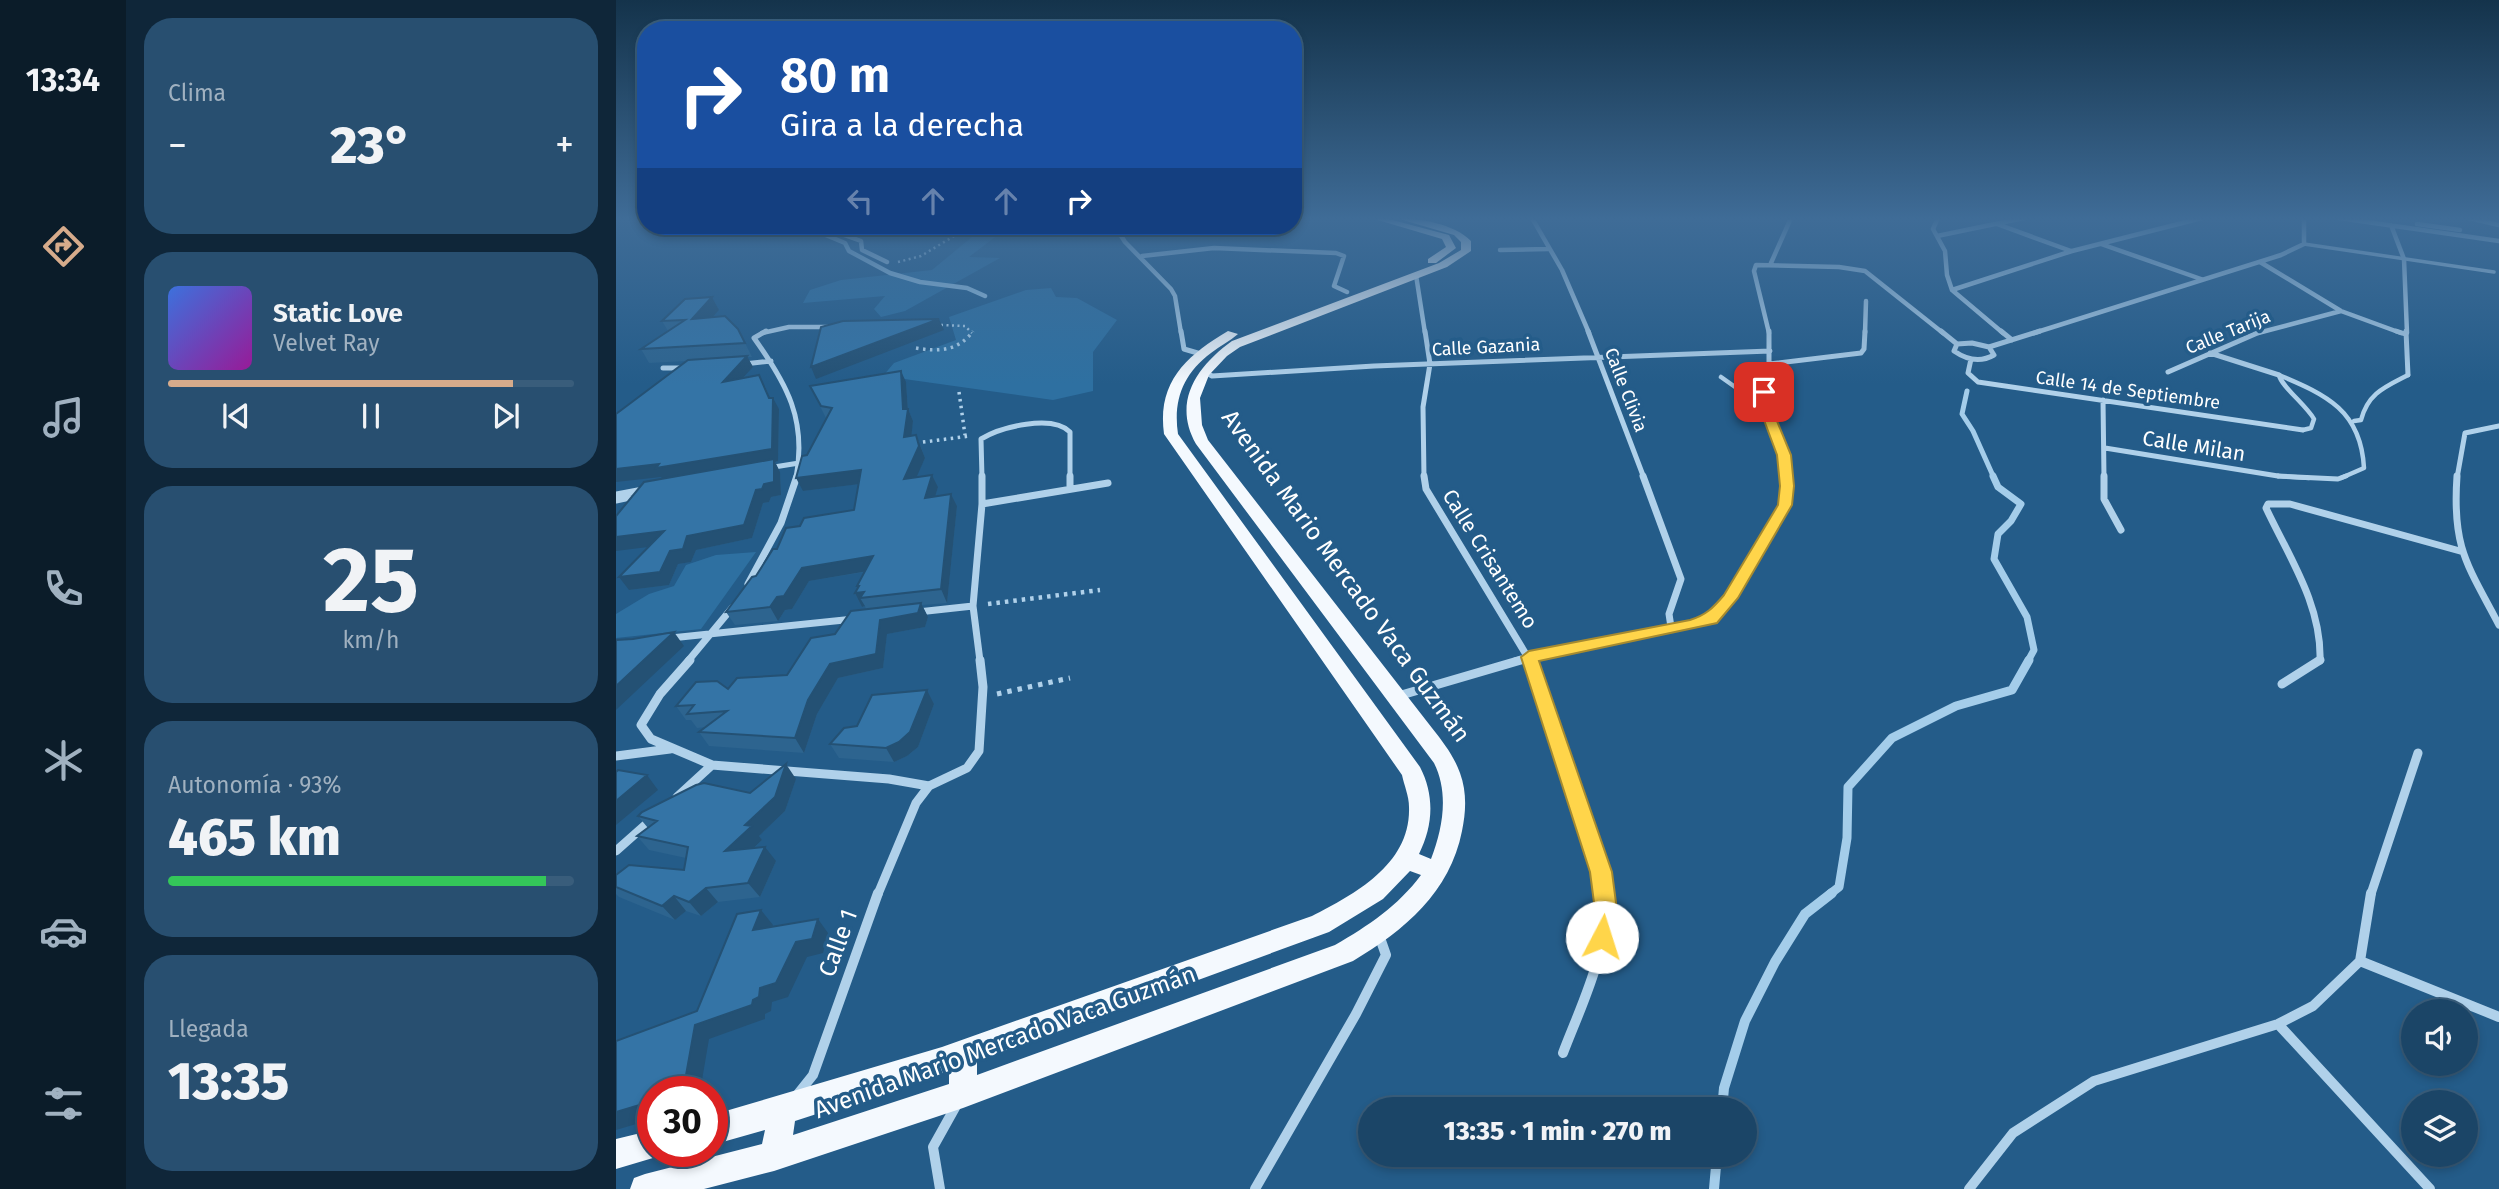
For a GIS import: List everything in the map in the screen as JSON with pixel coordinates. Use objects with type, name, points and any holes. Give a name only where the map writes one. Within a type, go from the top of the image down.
[{"type":"main road","name":"Avenida Mario Mercado Vaca Guzmán","points":[[728,1126],[783,1111],[963,1051],[1320,924],[1365,901],[1389,881],[1406,859],[1418,830],[1420,805],[1412,773],[1177,446],[1168,422],[1168,410],[1174,387],[1184,372],[1216,343],[1253,325],[1409,273]]},
{"type":"main road","name":"Avenida Mario Mercado Vaca Guzmán","points":[[645,1189],[774,1156],[963,1094],[1344,953],[1378,934],[1413,904],[1438,872],[1451,841],[1455,794],[1448,769],[1425,733],[1201,441],[1191,417],[1194,388],[1205,372],[1226,351],[1248,338],[1410,273]]},
{"type":"main road","points":[[1184,372],[1205,372]]},
{"type":"main road","points":[[1367,708],[1396,696]]},
{"type":"main road","points":[[1406,859],[1438,872]]},
{"type":"main road","points":[[963,1051],[963,1094]]},
{"type":"main road","points":[[774,1156],[783,1111]]},
{"type":"main road","points":[[616,1154],[637,1149]]},
{"type":"street","points":[[1156,273],[1175,296],[1184,349],[1201,354]]},
{"type":"street","points":[[1338,273],[1334,286],[1347,292]]},
{"type":"street","name":"Calle Crisantemo","points":[[1411,273],[1430,364],[1423,407],[1423,470],[1426,489],[1529,657],[1601,872],[1607,918],[1592,976],[1563,1054]]},
{"type":"street","name":"Calle Clivia","points":[[1564,273],[1599,356],[1681,579],[1680,588],[1668,611],[1671,627]]},
{"type":"street","points":[[1396,696],[1529,657],[1711,619],[1730,598],[1785,505],[1787,486],[1784,455],[1764,404],[1770,351],[1769,332],[1755,273]]},
{"type":"street","points":[[1868,273],[1957,344],[1972,343],[1989,347],[2220,273]]},
{"type":"street","points":[[1947,273],[1952,290],[2002,335],[2012,340]]},
{"type":"street","points":[[1952,290],[2003,273]]},
{"type":"street","points":[[2185,273],[2201,279]]},
{"type":"street","points":[[2279,273],[2341,311],[2405,334]]},
{"type":"street","points":[[2404,273],[2408,375]]},
{"type":"street","points":[[1769,364],[1861,353],[1864,349],[1866,301]]},
{"type":"street","name":"Calle Tarija","points":[[2168,372],[2266,329],[2341,311]]},
{"type":"street","points":[[746,587],[786,516],[799,463],[795,410],[771,361],[754,338],[759,333],[776,329],[830,327]]},
{"type":"street","points":[[1957,344],[1953,348],[1956,354],[1971,359],[1993,357],[1994,352],[1989,347]]},
{"type":"street","name":"Calle Gazania","points":[[1205,372],[1212,376],[1599,356],[1770,351]]},
{"type":"street","points":[[2210,353],[2279,375]]},
{"type":"street","name":"Calle 14 de Septiembre","points":[[1971,359],[1968,373],[1978,382],[2303,430]]},
{"type":"street","points":[[740,364],[771,361]]},
{"type":"street","points":[[663,368],[691,368]]},
{"type":"street","points":[[2103,400],[2104,499],[2121,530]]},
{"type":"street","points":[[738,599],[715,634],[650,707],[641,725],[651,739],[712,765],[889,779],[929,786],[967,768],[979,751],[982,697],[973,606],[982,504],[981,439],[996,431],[1038,423],[1065,426],[1069,432],[1070,489]]},
{"type":"street","points":[[2499,426],[2465,433],[2460,446],[2455,514],[2460,551],[2499,625]]},
{"type":"street","name":"Calle Milan","points":[[2105,448],[2278,476]]},
{"type":"street","points":[[763,469],[799,463]]},
{"type":"street","points":[[982,504],[1108,483]]},
{"type":"street","points":[[616,498],[655,490]]},
{"type":"street","points":[[2282,684],[2319,662],[2322,648],[2309,602],[2266,508],[2268,504],[2290,504],[2460,551]]},
{"type":"street","points":[[905,613],[973,606]]},
{"type":"street","points":[[666,639],[864,618]]},
{"type":"street","points":[[616,756],[671,749]]},
{"type":"street","points":[[1969,1189],[2013,1133],[2094,1081],[2278,1024],[2313,1006],[2360,961],[2368,903],[2418,753]]},
{"type":"street","points":[[616,851],[712,765]]},
{"type":"street","name":"Calle 1","points":[[783,1111],[813,1075],[872,908],[916,803],[929,786]]},
{"type":"street","points":[[1255,1189],[1356,1014],[1386,955],[1378,934]]},
{"type":"street","points":[[2360,961],[2499,1017]]},
{"type":"street","points":[[2278,1024],[2430,1189]]},
{"type":"street","points":[[940,1189],[933,1147],[963,1094]]},
{"type":"lane","points":[[2278,476],[2338,479],[2364,468],[2365,448],[2354,421],[2319,393],[2279,375]]},
{"type":"lane","points":[[2279,375],[2280,381],[2306,405],[2314,419],[2311,428],[2303,430]]},
{"type":"lane","points":[[2354,421],[2361,420],[2364,405],[2370,396],[2408,375]]},
{"type":"lane","points":[[1721,377],[1745,394],[1764,397]]},
{"type":"path","points":[[916,348],[941,352],[960,344],[973,331],[965,326],[941,326]]},
{"type":"path","points":[[959,392],[965,435]]},
{"type":"path","points":[[909,444],[965,435],[981,439]]},
{"type":"path","points":[[973,606],[1100,590]]},
{"type":"path","points":[[982,697],[1070,678]]},
{"type":"shaded area","points":[[900,273],[972,273],[905,311],[881,317],[874,309],[885,296],[803,303],[810,290],[841,280]]},
{"type":"shaded area","points":[[1051,288],[1056,297],[1077,298],[1117,320],[1093,352],[1093,391],[1053,400],[883,376],[894,363],[956,340],[949,317],[1026,290]]},
{"type":"shaded area","points":[[756,552],[701,629],[616,638],[616,614],[649,594],[674,586],[686,565],[716,555]]},
{"type":"building","points":[[712,297],[692,319],[725,316],[738,329],[745,343],[641,349],[685,320],[662,321],[685,299]]},
{"type":"building","points":[[939,319],[811,367],[821,327],[843,321]]},
{"type":"building","points":[[747,356],[723,382],[759,375],[769,398],[773,398],[772,449],[656,468],[659,464],[616,469],[616,414],[688,360]]},
{"type":"building","points":[[901,371],[903,409],[908,409],[904,437],[916,435],[919,446],[904,479],[932,475],[925,498],[951,494],[941,589],[860,598],[864,592],[855,593],[857,586],[873,556],[802,568],[784,596],[777,597],[770,607],[726,612],[752,577],[756,576],[773,549],[777,549],[786,528],[800,526],[804,518],[854,510],[861,470],[796,478],[802,456],[807,455],[832,408],[821,406],[810,386]]},
{"type":"building","points":[[774,459],[774,482],[764,484],[762,489],[756,490],[744,525],[687,536],[683,549],[670,551],[660,572],[619,577],[664,531],[616,537],[616,516],[644,482]]},
{"type":"building","points":[[921,603],[918,613],[880,620],[876,654],[830,664],[808,700],[795,738],[699,732],[727,711],[687,714],[694,705],[676,706],[696,682],[717,681],[728,689],[737,678],[787,675],[811,638],[835,634],[851,611]]},
{"type":"building","points":[[674,632],[616,686],[616,640]]},
{"type":"building","points":[[927,690],[910,732],[899,742],[886,748],[830,744],[844,728],[857,726],[872,695]]},
{"type":"building","points":[[786,764],[775,797],[745,825],[752,826],[725,851],[765,847],[748,883],[706,888],[689,902],[674,896],[662,906],[616,887],[616,875],[629,865],[684,870],[688,847],[637,836],[657,821],[638,816],[642,812],[704,783],[750,793]]},
{"type":"building","points":[[618,770],[647,775],[616,801],[616,772]]},
{"type":"building","points":[[761,910],[753,930],[818,919],[812,939],[796,942],[776,983],[760,988],[759,997],[753,1000],[752,1005],[695,1025],[686,1076],[637,1076],[637,1106],[616,1112],[616,1041],[697,1011],[737,914]]},
{"type":"waterway","points":[[892,273],[920,282],[967,288],[985,296]]},
{"type":"waterway","points":[[1967,391],[1962,414],[1973,431],[1994,478]]},
{"type":"waterway","points":[[1993,476],[1998,487],[2021,504],[2011,521],[1998,534],[1994,559],[2027,617],[2034,650],[2028,661]]},
{"type":"waterway","points":[[1830,894],[1839,887],[1847,838],[1848,787],[1892,738],[1956,706],[2012,690],[2029,660]]},
{"type":"waterway","points":[[1723,1097],[1745,1021],[1775,962],[1805,914],[1832,893]]},
{"type":"waterway","points":[[1714,1189],[1716,1167]]},
{"type":"route","points":[[1602,937],[1607,918],[1601,872],[1529,657],[1691,625],[1711,619],[1718,612],[1730,598],[1785,505],[1787,486],[1784,455],[1764,404],[1764,392]]}]
